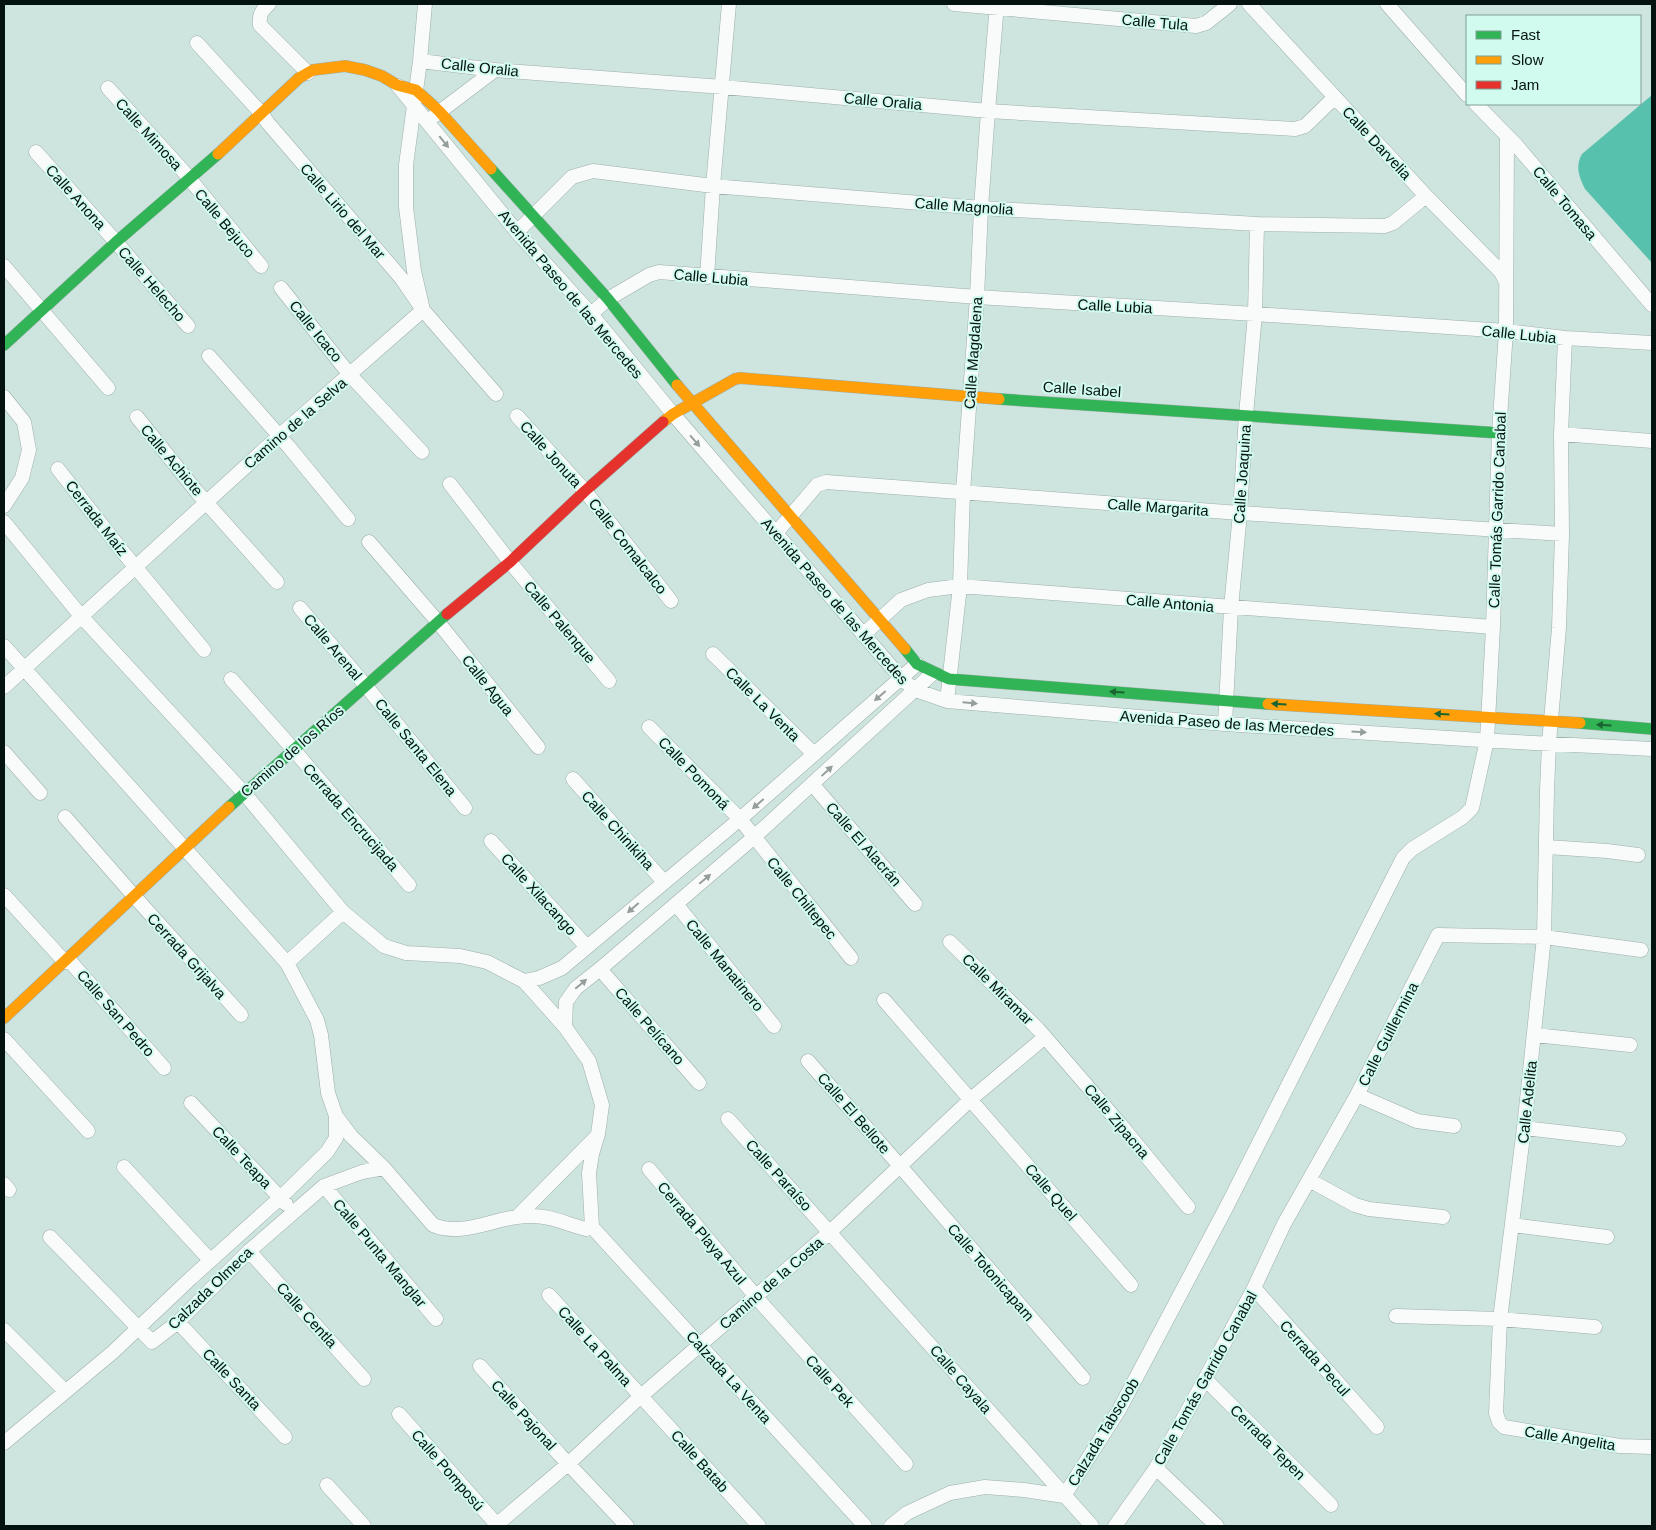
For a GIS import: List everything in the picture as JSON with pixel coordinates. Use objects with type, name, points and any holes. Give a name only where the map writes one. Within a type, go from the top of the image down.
[{"type":"street","points":[[269,4],[262,10],[259,17],[260,25],[308,73]]},
{"type":"street","points":[[423,310],[414,271],[406,207],[406,165],[420,61],[425,4]]},
{"type":"street","points":[[708,277],[713,186],[729,4]]},
{"type":"street","name":"Calle Tula","points":[[954,4],[997,6],[1196,26],[1206,23],[1230,4]]},
{"type":"street","name":"Calle Darvelia","points":[[1249,4],[1426,196],[1502,272],[1505,280]]},
{"type":"street","points":[[1387,4],[1466,93]]},
{"type":"street","name":"Calle Magdalena","points":[[947,701],[960,586],[963,492],[977,297],[981,208],[997,6]]},
{"type":"street","name":"Calle Lirio del Mar","points":[[197,43],[261,114],[402,279],[423,310],[496,394]]},
{"type":"street","name":"Calle Oralia","points":[[420,61],[495,70],[723,87],[988,111],[1295,129],[1305,126],[1335,97]]},
{"type":"street","points":[[4,345],[116,242],[189,180],[299,78],[313,70],[345,66],[382,76],[415,97]]},
{"type":"street","points":[[428,121],[495,70]]},
{"type":"street","name":"Calle Mimosa","points":[[108,88],[184,172],[189,180]]},
{"type":"street","name":"Avenida Paseo de las Mercedes","points":[[415,97],[439,111],[608,299],[692,403],[880,619],[916,664],[933,673],[949,679],[1226,701],[1652,728]]},
{"type":"street","name":"Avenida Paseo de las Mercedes","points":[[415,97],[428,121],[517,232],[591,314],[673,414],[863,635],[901,678],[915,690],[947,701],[1225,724],[1652,749]]},
{"type":"street","name":"Calle Tomasa","points":[[1477,105],[1507,136],[1652,304]]},
{"type":"street","name":"Calle Tomás Garrido Canabal","points":[[1487,740],[1506,331],[1507,136]]},
{"type":"street","name":"Calle Anona","points":[[36,152],[116,242]]},
{"type":"street","name":"Calle Magnolia","points":[[517,232],[572,177],[593,171],[713,186],[981,208],[1257,224],[1385,226],[1393,223],[1426,196]]},
{"type":"street","name":"Calle Bejuco","points":[[189,180],[261,266]]},
{"type":"street","name":"Calle Joaquina","points":[[1225,724],[1231,608],[1255,314],[1257,224]]},
{"type":"street","name":"Calle Helecho","points":[[116,242],[188,326]]},
{"type":"street","points":[[4,266],[108,388]]},
{"type":"street","name":"Calle Lubia","points":[[591,314],[608,299],[659,272],[977,297],[1506,331],[1565,338],[1652,343]]},
{"type":"street","name":"Calle Icaco","points":[[281,288],[350,375],[422,452]]},
{"type":"street","name":"Camino de la Selva","points":[[4,687],[279,436],[423,310]]},
{"type":"street","points":[[1549,744],[1559,628],[1562,534],[1561,434],[1565,338]]},
{"type":"street","points":[[210,356],[348,520]]},
{"type":"street","name":"Calle Isabel","points":[[585,491],[673,414],[730,381],[740,378],[970,397],[1500,433]]},
{"type":"street","points":[[4,397],[24,422],[29,450],[22,478],[4,506]]},
{"type":"street","name":"Calle Jonuta","points":[[518,416],[585,491]]},
{"type":"street","name":"Calle Achiote","points":[[136,418],[277,582]]},
{"type":"street","points":[[1561,434],[1652,441]]},
{"type":"street","name":"Cerrada Maíz","points":[[58,469],[123,552],[204,650]]},
{"type":"street","name":"Calle Margarita","points":[[776,533],[817,485],[826,482],[1240,513],[1562,534]]},
{"type":"street","name":"Calle Palenque","points":[[450,484],[510,562],[609,681]]},
{"type":"street","name":"Camino de los Ríos","points":[[4,1018],[244,793],[438,622],[510,562],[585,491]]},
{"type":"street","name":"Calle Comalcalco","points":[[585,491],[671,601]]},
{"type":"street","points":[[4,522],[81,616],[244,793],[343,912],[384,946],[406,953],[460,956],[487,962],[524,981],[565,1027],[590,1061],[602,1105],[598,1134],[589,1173],[592,1228],[580,1228],[547,1217],[518,1216],[458,1230],[442,1229],[433,1225],[384,1168],[351,1136],[336,1116]]},
{"type":"street","name":"Calle Agua","points":[[369,542],[438,622],[538,747]]},
{"type":"street","name":"Calle Antonia","points":[[863,635],[901,600],[928,590],[960,586],[1493,627]]},
{"type":"street","name":"Calle Arenal","points":[[300,608],[366,686]]},
{"type":"street","points":[[4,646],[287,963],[317,1020],[321,1035],[325,1077],[336,1116],[336,1138],[328,1152],[92,1371],[64,1391],[4,1443]]},
{"type":"street","name":"Calle La Venta","points":[[713,654],[814,754]]},
{"type":"street","points":[[524,981],[538,978],[562,968],[587,948],[740,819],[916,664]]},
{"type":"street","points":[[565,1027],[566,1002],[576,988],[754,838],[933,673]]},
{"type":"street","name":"Cerrada Encrucijada","points":[[231,679],[409,885]]},
{"type":"street","name":"Calle Santa Elena","points":[[366,686],[465,808]]},
{"type":"street","name":"Calle Pomoná","points":[[649,727],[740,819],[754,838]]},
{"type":"street","name":"Calzada Tabscoob","points":[[891,1526],[907,1512],[950,1493],[985,1487],[1064,1496],[1119,1410],[1227,1206],[1403,858],[1412,849],[1463,817],[1472,808],[1487,740]]},
{"type":"street","name":"Calle Adelita","points":[[1496,1413],[1500,1319],[1524,1128],[1544,937],[1549,744]]},
{"type":"street","points":[[4,752],[40,793]]},
{"type":"street","name":"Calle Chinikiha","points":[[572,779],[664,882]]},
{"type":"street","name":"Calle El Alacrán","points":[[813,785],[915,904]]},
{"type":"street","name":"Cerrada Grijalva","points":[[65,817],[240,1015]]},
{"type":"street","name":"Calle Chiltepec","points":[[754,838],[851,958]]},
{"type":"street","name":"Calle Xilacango","points":[[491,841],[587,948]]},
{"type":"street","points":[[1547,847],[1638,855]]},
{"type":"street","name":"Calle San Pedro","points":[[4,895],[67,960],[164,1068]]},
{"type":"street","name":"Calle Manatinero","points":[[676,904],[774,1026]]},
{"type":"street","points":[[287,963],[343,912]]},
{"type":"street","name":"Calle Guillermina","points":[[1284,1224],[1358,1095],[1438,936],[1544,937]]},
{"type":"street","points":[[1544,937],[1641,950]]},
{"type":"street","name":"Calle Miramar","points":[[950,942],[1045,1037]]},
{"type":"street","name":"Calle Pelícano","points":[[600,969],[699,1083]]},
{"type":"street","name":"Calle Quel","points":[[884,1000],[1131,1285]]},
{"type":"street","points":[[1534,1035],[1630,1045]]},
{"type":"street","name":"Camino de la Costa","points":[[496,1526],[568,1464],[641,1396],[830,1232],[971,1099],[1045,1037]]},
{"type":"street","name":"Calle Zipacna","points":[[1045,1037],[1188,1207]]},
{"type":"street","points":[[4,1038],[88,1131]]},
{"type":"street","name":"Calle El Bellote","points":[[808,1061],[900,1166]]},
{"type":"street","points":[[1358,1095],[1418,1121],[1454,1126]]},
{"type":"street","name":"Calle Teapa","points":[[191,1103],[293,1213]]},
{"type":"street","name":"Calle Paraíso","points":[[728,1118],[830,1232]]},
{"type":"street","points":[[1524,1128],[1620,1139]]},
{"type":"street","points":[[518,1216],[598,1134]]},
{"type":"street","name":"Calle Totonicapam","points":[[900,1166],[1083,1378]]},
{"type":"street","points":[[124,1167],[210,1260]]},
{"type":"street","name":"Calzada Olmeca","points":[[138,1328],[152,1342],[178,1322],[249,1251],[324,1186],[351,1176],[384,1168]]},
{"type":"street","name":"Cerrada Playa Azul","points":[[649,1169],[756,1296]]},
{"type":"street","points":[[1309,1180],[1354,1205],[1443,1217]]},
{"type":"street","name":"Calle Punta Manglar","points":[[324,1186],[436,1319]]},
{"type":"street","name":"Calle Tomás Garrido Canabal","points":[[1115,1526],[1156,1468],[1206,1379],[1254,1288],[1284,1224]]},
{"type":"street","points":[[1512,1225],[1607,1237]]},
{"type":"street","name":"Calzada La Venta","points":[[592,1228],[865,1526]]},
{"type":"street","name":"Calle Cayala","points":[[830,1232],[1092,1526]]},
{"type":"street","points":[[50,1237],[138,1328]]},
{"type":"street","name":"Calle Centla","points":[[249,1251],[364,1379]]},
{"type":"street","name":"Cerrada Pecul","points":[[1254,1288],[1377,1427]]},
{"type":"street","name":"Calle La Palma","points":[[549,1296],[641,1396]]},
{"type":"street","name":"Calle Pek","points":[[756,1296],[906,1464]]},
{"type":"street","points":[[1396,1316],[1500,1319],[1595,1327]]},
{"type":"street","name":"Calle Santa","points":[[178,1322],[285,1437]]},
{"type":"street","points":[[4,1330],[64,1391]]},
{"type":"street","name":"Calle Pajonal","points":[[480,1366],[568,1464],[628,1526]]},
{"type":"street","name":"Cerrada Tepen","points":[[1206,1379],[1331,1505]]},
{"type":"street","name":"Calle Batab","points":[[641,1396],[759,1526]]},
{"type":"street","name":"Calle Angelita","points":[[1496,1413],[1498,1422],[1504,1427],[1620,1446],[1652,1447]]},
{"type":"street","name":"Calle Pomposú","points":[[400,1414],[496,1526]]},
{"type":"street","points":[[1156,1468],[1217,1526]]},
{"type":"street","points":[[327,1485],[364,1526]]},
{"type":"shaded area","points":[[1652,95],[1652,263],[1585,189],[1578,167],[1582,154]]},
{"type":"traffic: fast","points":[[4,345],[116,242],[218,154]]},
{"type":"traffic: fast","points":[[491,169],[608,299],[677,385]]},
{"type":"traffic: fast","points":[[999,399],[1499,433]]},
{"type":"traffic: fast","points":[[229,807],[447,614]]},
{"type":"traffic: fast","points":[[905,649],[917,664],[949,679],[1268,704]]},
{"type":"traffic: fast","points":[[1580,723],[1652,729]]},
{"type":"traffic: slow","points":[[218,154],[299,78],[313,70],[345,66],[365,70],[382,76],[397,85],[416,90],[439,111],[491,169]]},
{"type":"traffic: slow","points":[[663,422],[673,414],[740,378],[999,399]]},
{"type":"traffic: slow","points":[[677,385],[905,649]]},
{"type":"traffic: slow","points":[[1268,704],[1580,723]]},
{"type":"traffic: slow","points":[[4,1018],[229,807]]},
{"type":"traffic: jam","points":[[447,614],[510,562],[585,491],[663,422]]}]
